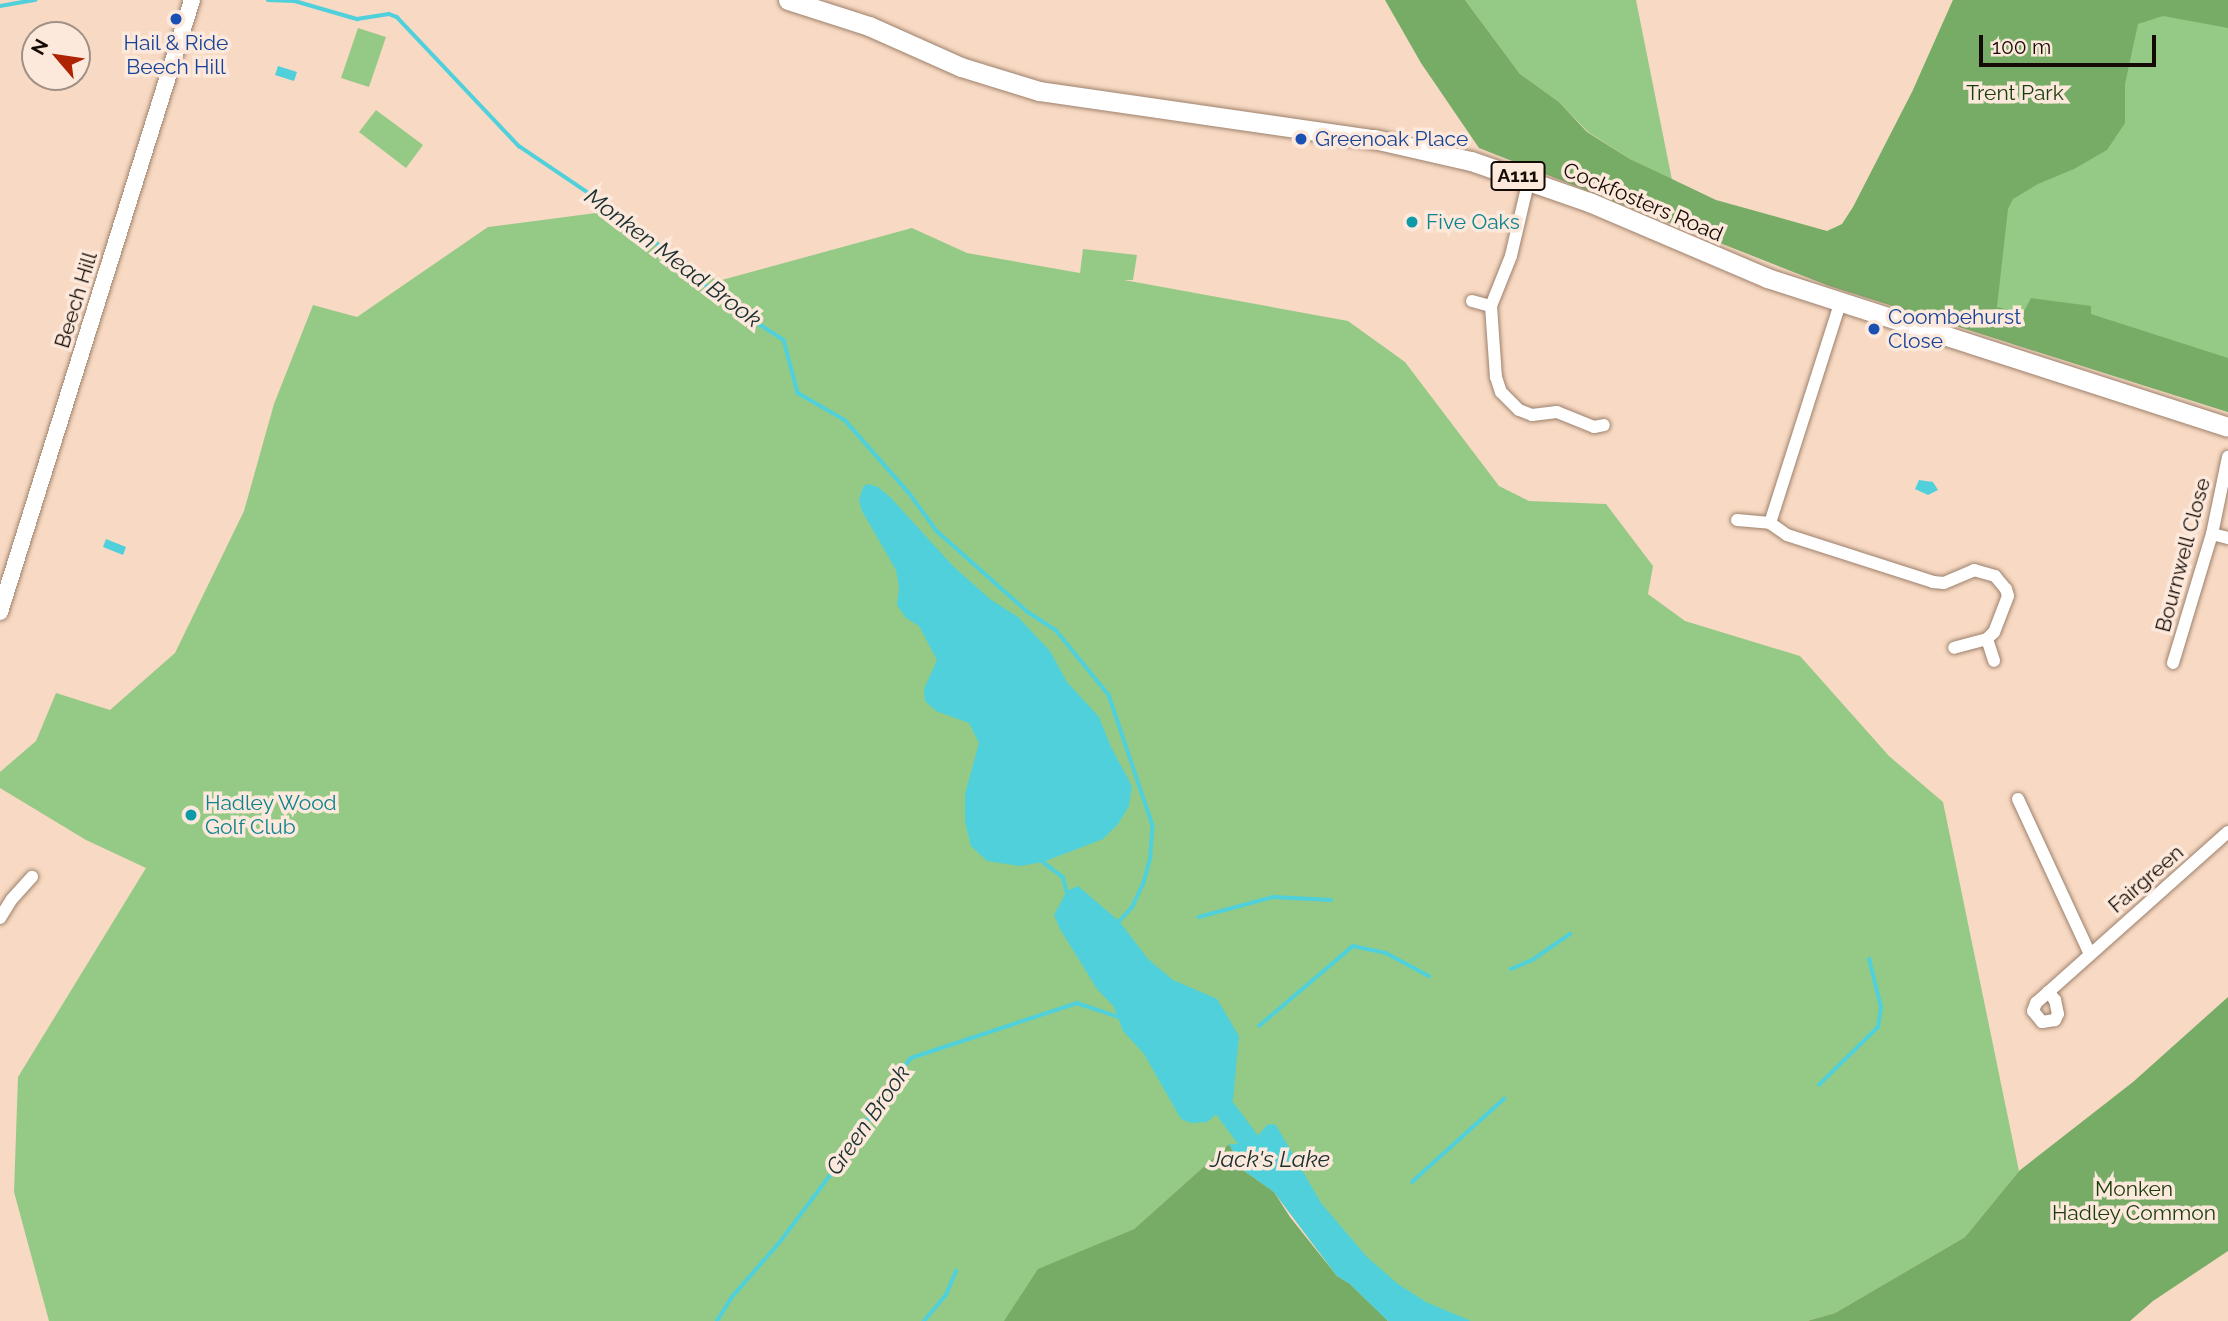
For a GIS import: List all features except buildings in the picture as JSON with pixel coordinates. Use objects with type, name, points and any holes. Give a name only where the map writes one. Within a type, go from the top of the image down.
[{"type":"main road","name":"Cockfosters Road","points":[[788,0],[869,26],[961,67],[1039,91],[1374,139],[1471,161],[1528,179],[1767,278],[2228,427]]},
{"type":"street","name":"Beech Hill","points":[[0,612],[192,0]]},
{"type":"street","points":[[1528,179],[1511,256],[1491,306],[1496,377],[1501,392],[1510,403],[1532,415],[1557,412],[1594,427],[1604,425]]},
{"type":"street","points":[[1472,301],[1491,306]]},
{"type":"street","points":[[1770,523],[1770,516],[1840,303]]},
{"type":"street","name":"Bournwell Close","points":[[2173,663],[2212,534],[2228,457]]},
{"type":"street","points":[[1737,520],[1770,523],[1787,535],[1933,582],[1944,583],[1974,570],[1994,576],[2006,589],[2008,596],[1998,622],[1987,639],[1954,649]]},
{"type":"street","points":[[2212,534],[2228,538]]},
{"type":"street","points":[[1987,639],[1994,662]]},
{"type":"street","points":[[2018,799],[2090,954]]},
{"type":"street","name":"Fairgreen","points":[[2048,992],[2228,832]]},
{"type":"street","points":[[0,918],[12,899],[32,877]]},
{"type":"green space","name":"Trent Park","points":[[1385,0],[1465,0],[1520,74],[1559,102],[1587,132],[1630,159],[1716,200],[1827,231],[1842,224],[1853,207],[1913,90],[1953,0],[2228,0],[2228,28],[2163,16],[2138,24],[2125,84],[2125,123],[2107,150],[2074,169],[2038,184],[2013,199],[2008,209],[1997,307],[2023,313],[2031,298],[2091,306],[2091,314],[2228,358],[2228,412],[1829,286],[1479,148],[1421,63]]},
{"type":"green space","points":[[1465,0],[1636,0],[1672,180],[1630,159],[1588,132],[1559,102],[1520,74]]},
{"type":"green space","name":"Trent Park","points":[[1953,0],[2228,0],[2228,412],[2012,344],[1913,90]]},
{"type":"green space","points":[[358,28],[386,37],[369,87],[341,78]]},
{"type":"green space","points":[[376,110],[423,145],[406,168],[359,132]]},
{"type":"green space","points":[[611,211],[718,281],[912,228],[967,253],[1080,273],[1083,249],[1137,255],[1133,280],[1124,280],[1348,321],[1405,362],[1499,486],[1529,501],[1606,504],[1653,566],[1648,594],[1685,621],[1800,656],[1889,756],[1943,802],[2019,1171],[1965,1237],[1835,1313],[1807,1321],[1388,1321],[1350,1284],[1337,1276],[1274,1192],[1243,1170],[1229,1144],[1134,1229],[1099,1244],[1061,1321],[49,1321],[14,1192],[18,1077],[146,868],[86,840],[0,788],[0,772],[36,741],[56,693],[110,710],[175,653],[244,511],[274,404],[313,305],[357,317],[488,227]]},
{"type":"green space","name":"Monken Hadley Common","points":[[2228,997],[2228,1251],[2153,1301],[2130,1321],[1807,1321],[1835,1313],[1965,1237],[2019,1171],[2133,1082]]},
{"type":"green space","points":[[1229,1144],[1243,1170],[1274,1192],[1290,1217],[1337,1276],[1350,1284],[1388,1321],[1004,1321],[1038,1269],[1134,1229]]},
{"type":"water","points":[[278,66],[297,72],[294,81],[275,75]]},
{"type":"water","points":[[1919,480],[1933,482],[1938,490],[1928,495],[1915,489]]},
{"type":"water","points":[[868,484],[878,487],[891,498],[953,566],[990,599],[1018,617],[1050,651],[1067,682],[1099,717],[1111,747],[1132,786],[1129,806],[1118,824],[1103,839],[1043,862],[1020,866],[987,861],[971,846],[965,822],[965,794],[979,743],[969,723],[936,711],[925,701],[924,689],[937,660],[919,626],[906,618],[897,605],[899,587],[896,570],[862,511],[859,500],[863,487]]},
{"type":"water","points":[[106,539],[126,547],[123,555],[103,547]]},
{"type":"water","points":[[1078,886],[1119,921],[1148,959],[1173,980],[1217,999],[1239,1036],[1233,1100],[1207,1122],[1191,1123],[1181,1119],[1144,1054],[1123,1031],[1114,1007],[1097,989],[1060,929],[1054,915],[1067,891]]},
{"type":"water","name":"Jack's Lake","points":[[1268,1124],[1276,1125],[1321,1203],[1367,1257],[1398,1284],[1426,1302],[1471,1321],[1388,1321],[1350,1284],[1337,1276],[1274,1192],[1243,1170],[1229,1144],[1251,1144]]},
{"type":"waterway","name":"Monken Mead Brook","points":[[0,6],[35,0]]},
{"type":"waterway","name":"Monken Mead Brook","points":[[268,0],[295,1],[357,19],[389,14],[397,17],[519,146],[630,221],[729,305],[784,340],[798,393],[845,420],[910,494],[937,531],[1028,612],[1056,630],[1109,695],[1153,826],[1151,857],[1144,883],[1133,907],[1118,923]]},
{"type":"waterway","points":[[1043,862],[1063,877],[1067,891]]},
{"type":"waterway","points":[[1199,917],[1273,897],[1331,900]]},
{"type":"waterway","points":[[1511,969],[1534,959],[1570,934]]},
{"type":"waterway","points":[[1259,1026],[1353,946],[1386,953],[1429,976]]},
{"type":"waterway","points":[[1819,1085],[1878,1027],[1881,1007],[1869,959]]},
{"type":"waterway","name":"Green Brook","points":[[717,1321],[732,1297],[780,1242],[846,1154],[891,1082],[911,1058],[1077,1003],[1119,1017]]},
{"type":"waterway","points":[[1412,1182],[1504,1099]]},
{"type":"waterway","points":[[1225,1109],[1251,1144]]},
{"type":"waterway","points":[[924,1321],[946,1295],[956,1271]]},
{"type":"place","name":"Hail & Ride Beech Hill","points":[[176,19]]},
{"type":"place","name":"Greenoak Place","points":[[1301,139]]},
{"type":"place","name":"Five Oaks","points":[[1412,222]]},
{"type":"place","name":"Coombehurst Close","points":[[1874,329]]},
{"type":"place","name":"Hadley Wood Golf Club","points":[[191,815]]}]
